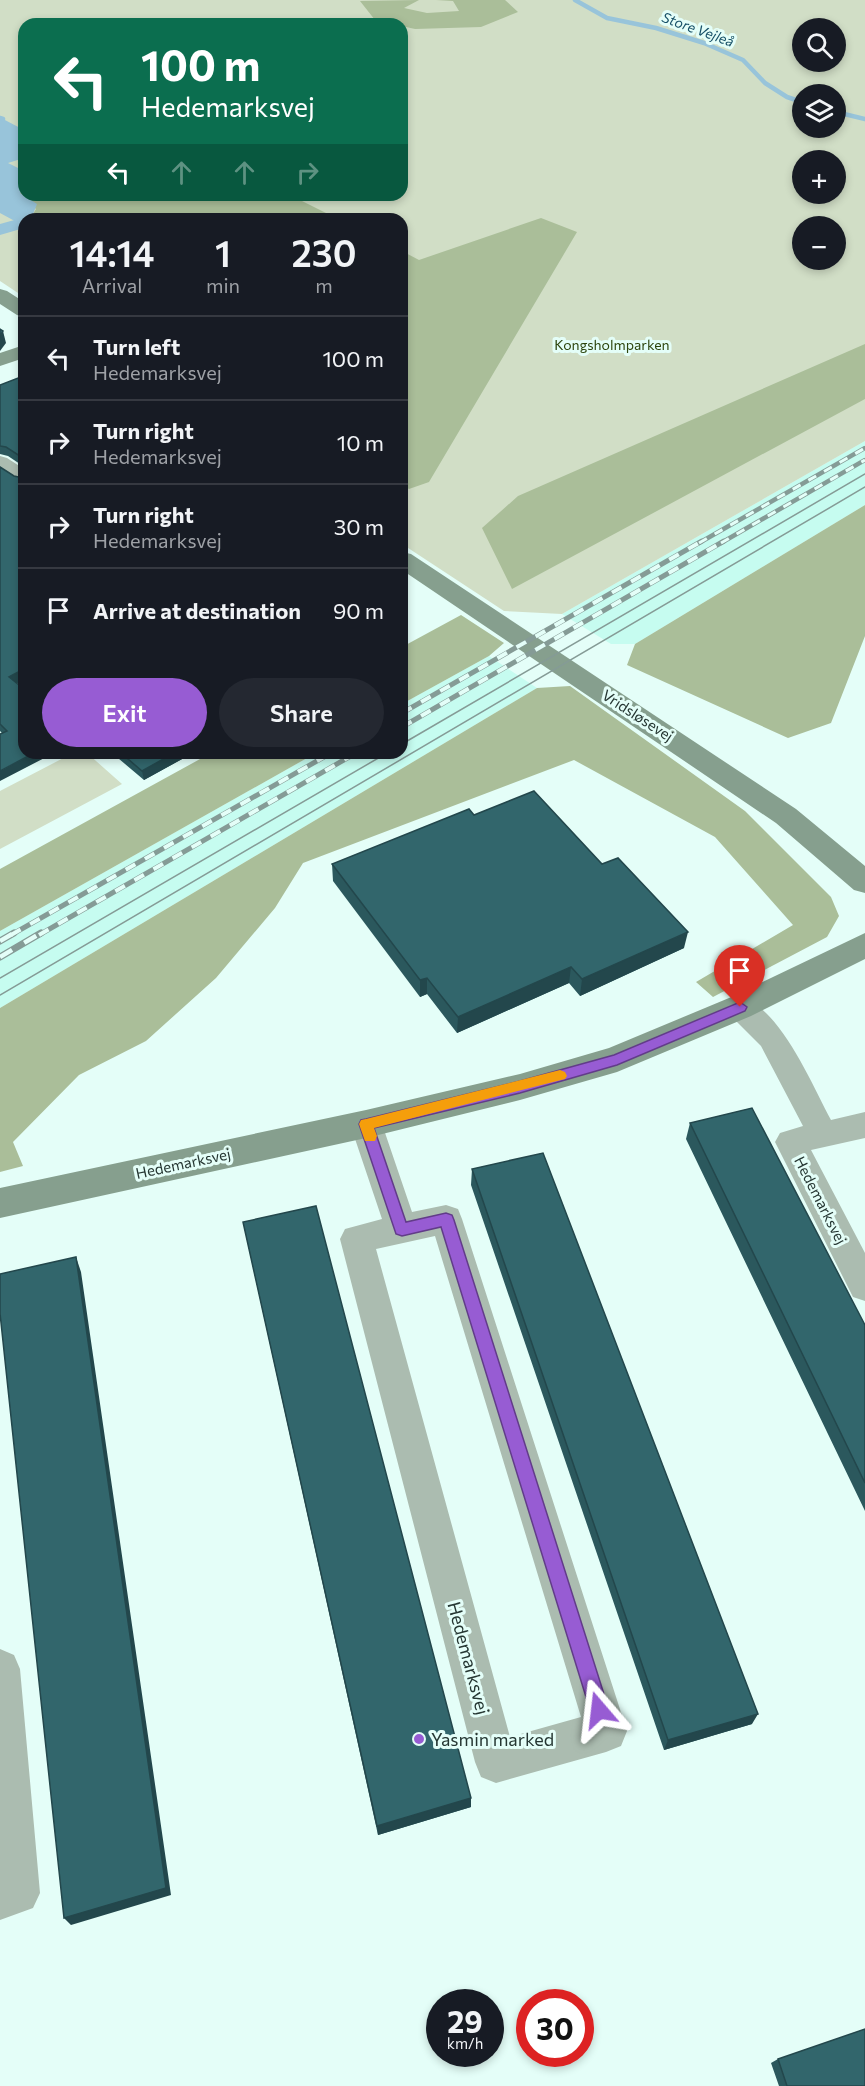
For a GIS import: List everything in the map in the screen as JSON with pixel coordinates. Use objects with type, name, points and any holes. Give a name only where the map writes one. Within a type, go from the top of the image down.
[{"type":"street","points":[[0,296],[18,307]]},
{"type":"street","points":[[0,360],[18,353]]},
{"type":"street","points":[[0,379],[18,372]]},
{"type":"street","points":[[0,462],[18,475]]},
{"type":"street","name":"Vridsløsevej","points":[[408,563],[777,810],[865,882]]},
{"type":"street","name":"Hedemarksvej","points":[[0,1203],[366,1124],[520,1087],[617,1059],[740,1007],[865,945]]},
{"type":"street","points":[[740,1007],[772,1038],[823,1135]]},
{"type":"street","points":[[366,1124],[402,1230]]},
{"type":"street","name":"Hedemarksvej","points":[[865,1125],[791,1142],[865,1286]]},
{"type":"street","name":"Hedemarksvej","points":[[446,1220],[606,1731],[496,1762],[357,1239],[402,1230],[446,1220]]},
{"type":"street","points":[[0,1669],[18,1893],[0,1898]]},
{"type":"shaded area","points":[[419,0],[404,8],[427,13],[459,11],[453,1],[436,0],[505,0],[518,12],[481,27],[415,29],[408,27],[408,18],[373,18],[360,1]]},
{"type":"shaded area","points":[[28,201],[302,201],[326,213],[34,213],[36,209]]},
{"type":"shaded area","points":[[541,218],[577,232],[429,482],[409,489],[408,254],[419,260]]},
{"type":"shaded area","points":[[865,344],[865,399],[512,589],[482,528],[518,496]]},
{"type":"shaded area","points":[[865,441],[865,505],[635,644],[611,644],[562,614]]},
{"type":"shaded area","points":[[865,505],[865,636],[831,723],[788,738],[627,665],[635,644]]},
{"type":"shaded area","points":[[461,615],[504,643],[489,656],[408,701],[408,644]]},
{"type":"shaded area","points":[[489,656],[537,688],[0,1008],[0,931],[305,759],[408,759],[408,701]]},
{"type":"shaded area","points":[[570,686],[745,811],[831,897],[839,916],[827,937],[713,997],[696,982],[793,925],[715,837],[574,760],[303,863],[275,908],[216,978],[146,1041],[79,1075],[13,1142],[23,1166],[0,1172],[0,1008],[537,688]]},
{"type":"shaded area","points":[[200,759],[305,759],[0,931],[0,869]]},
{"type":"green space","name":"Kongsholmparken","points":[[0,0],[865,0],[865,441],[562,614],[504,611],[408,548],[408,213],[18,213],[18,293],[0,281]]},
{"type":"green space","points":[[61,759],[94,759],[122,784],[0,849],[0,791]]},
{"type":"water","points":[[3,119],[18,127],[18,160],[8,163],[18,168],[18,201],[32,201],[37,204],[33,213],[18,213],[18,223],[0,213],[0,120]]},
{"type":"building","points":[[18,378],[18,455],[0,446],[0,385]]},
{"type":"building","points":[[0,467],[18,477],[18,672],[9,677],[18,684],[18,759],[23,759],[0,771],[0,734],[7,731],[0,724]]},
{"type":"building","points":[[128,759],[163,759],[142,771]]},
{"type":"building","points":[[534,791],[602,864],[618,858],[688,932],[582,979],[571,967],[458,1017],[427,978],[420,980],[332,864],[469,809],[474,815]]},
{"type":"building","points":[[752,1108],[865,1325],[865,1483],[690,1123]]},
{"type":"building","points":[[543,1153],[758,1714],[668,1740],[472,1169]]},
{"type":"building","points":[[316,1206],[471,1798],[377,1826],[243,1222]]},
{"type":"building","points":[[76,1257],[166,1888],[64,1918],[0,1313],[0,1274]]},
{"type":"building","points":[[865,2029],[865,2086],[787,2086],[778,2059]]},
{"type":"waterway","name":"Store Vejleå","points":[[575,0],[607,18],[656,28],[704,43],[743,60],[765,83],[792,99]]},
{"type":"waterway","name":"Store Vejleå","points":[[846,114],[865,119]]},
{"type":"waterway","points":[[0,230],[18,224]]},
{"type":"tram line","points":[[408,741],[865,474]]},
{"type":"tram line","points":[[408,755],[865,487]]},
{"type":"tram line","points":[[0,978],[377,759]]},
{"type":"tram line","points":[[0,995],[402,759]]},
{"type":"railway","points":[[699,543],[865,448]]},
{"type":"railway","points":[[721,543],[865,460]]},
{"type":"railway","points":[[408,710],[702,541]]},
{"type":"railway","points":[[408,724],[724,541]]},
{"type":"railway","points":[[11,935],[320,759]]},
{"type":"railway","points":[[39,935],[346,759]]},
{"type":"railway","points":[[0,941],[14,933]]},
{"type":"railway","points":[[0,957],[41,933]]},
{"type":"slow traffic","points":[[370,1136],[366,1124],[560,1076]]},
{"type":"place","name":"Yasmin marked","points":[[419,1739]]},
{"type":"route","points":[[599,1710],[446,1220],[402,1230],[366,1124],[520,1087],[617,1059],[740,1007]]}]
